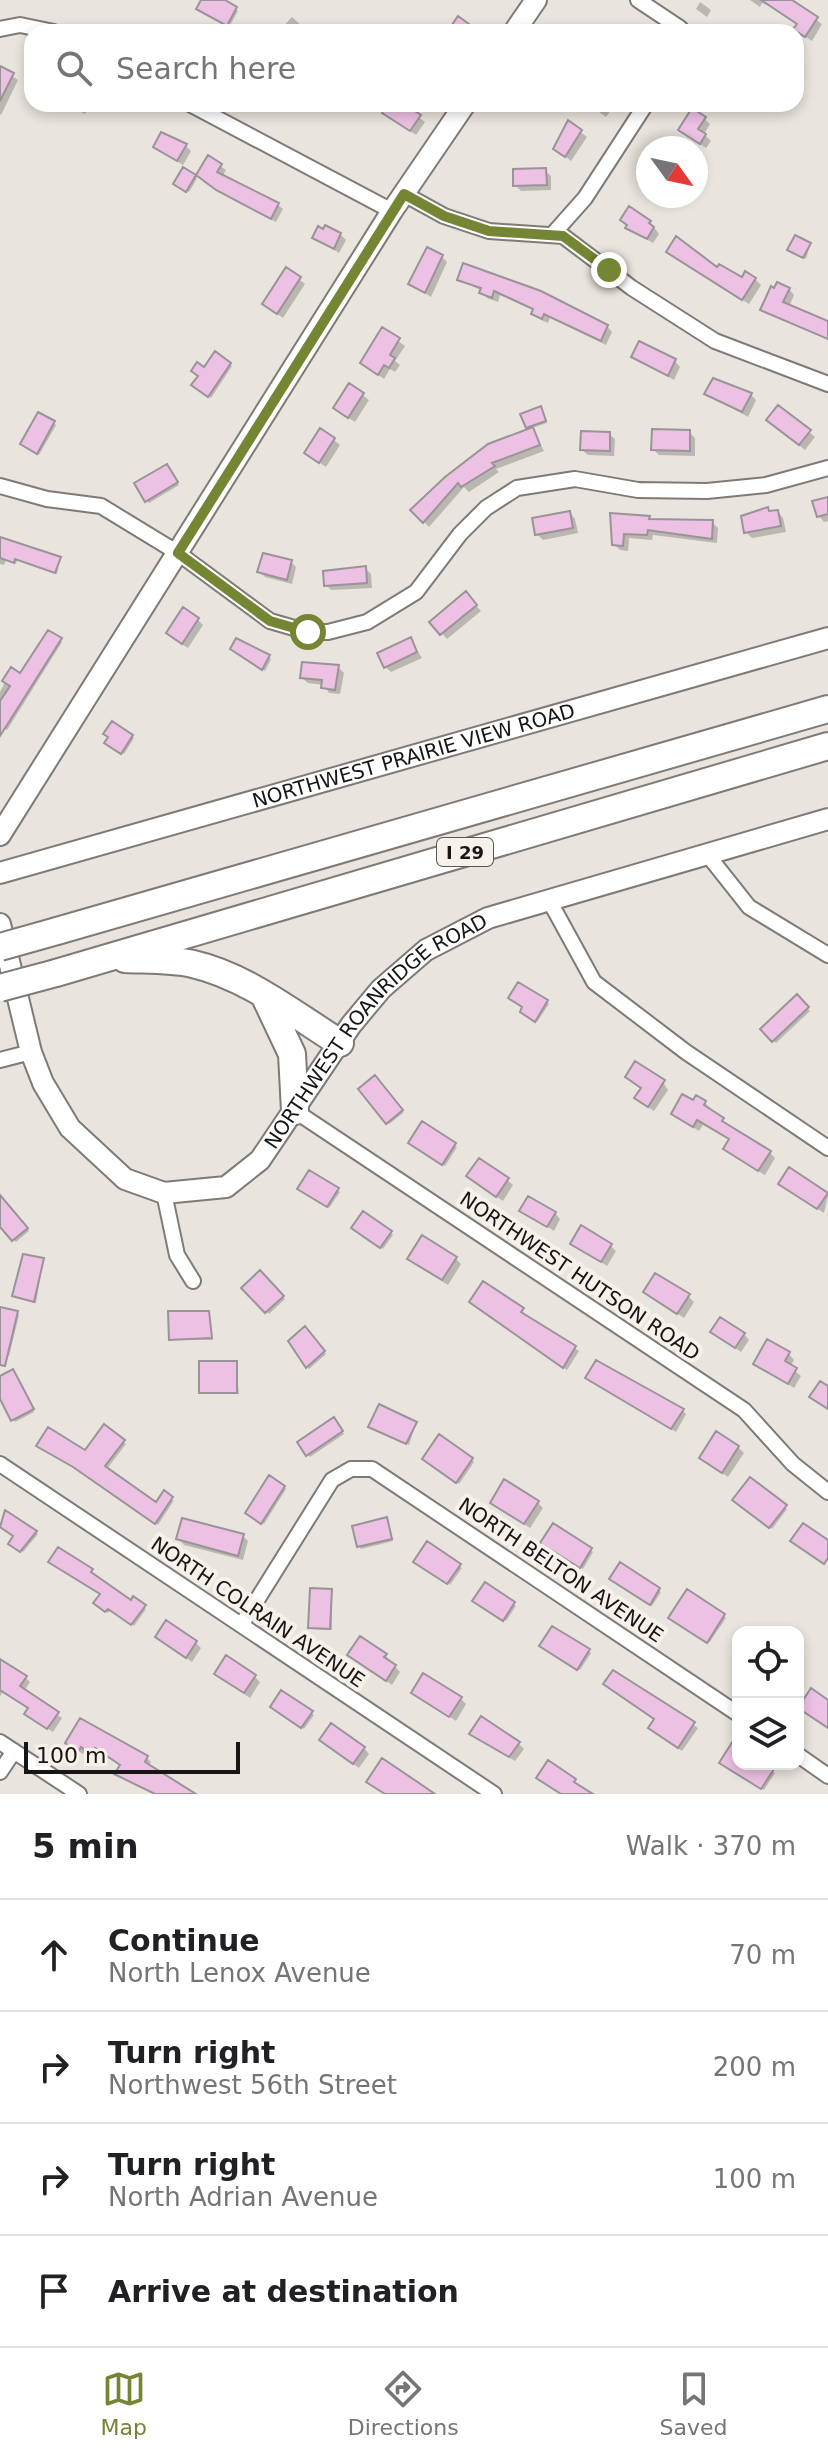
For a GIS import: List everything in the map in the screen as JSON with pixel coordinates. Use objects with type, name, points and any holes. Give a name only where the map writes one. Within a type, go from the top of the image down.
[{"type":"highway","name":"I 29","points":[[0,947],[828,709]]},
{"type":"highway","name":"I 29","points":[[0,988],[828,746]]},
{"type":"highway","points":[[102,958],[195,965],[264,996],[340,1043]]},
{"type":"highway","points":[[264,996],[292,1054],[295,1111]]},
{"type":"street","points":[[520,24],[536,0]]},
{"type":"street","points":[[638,0],[672,24]]},
{"type":"street","points":[[0,29],[24,26]]},
{"type":"street","points":[[207,112],[398,203],[489,231],[523,236],[553,234],[572,240],[632,288],[715,341],[828,384]]},
{"type":"street","points":[[0,835],[398,203],[460,112]]},
{"type":"street","points":[[553,234],[585,198],[641,112]]},
{"type":"street","points":[[0,486],[47,499],[101,506],[178,553],[270,621],[308,632],[328,632],[367,622],[416,592],[460,534],[486,508],[517,488],[575,479],[638,490],[707,491],[766,485],[828,468]]},
{"type":"street","name":"NORTHWEST PRAIRIE VIEW ROAD","points":[[0,873],[828,638]]},
{"type":"street","name":"NORTHWEST ROANRIDGE ROAD","points":[[0,924],[31,1052],[43,1083],[70,1128],[125,1179],[164,1193],[226,1187],[260,1160],[381,989],[426,950],[478,921],[828,819]]},
{"type":"street","points":[[707,854],[749,907],[828,955]]},
{"type":"street","points":[[549,900],[594,982],[686,1052],[828,1148]]},
{"type":"street","points":[[0,1060],[31,1052]]},
{"type":"street","name":"NORTHWEST HUTSON ROAD","points":[[295,1111],[744,1410],[793,1464],[828,1492]]},
{"type":"street","points":[[164,1193],[177,1255],[193,1281]]},
{"type":"street","name":"NORTH COLRAIN AVENUE","points":[[0,1464],[494,1794]]},
{"type":"street","name":"NORTH BELTON AVENUE","points":[[242,1624],[326,1488],[341,1473],[357,1468],[382,1472],[732,1710]]},
{"type":"street","points":[[0,1742],[79,1794]]},
{"type":"street","points":[[0,1772],[14,1751]]},
{"type":"street","points":[[804,1759],[828,1776]]},
{"type":"building","points":[[201,0],[225,0],[237,7],[228,24],[196,9]]},
{"type":"building","points":[[761,0],[792,0],[818,17],[805,37],[804,24],[797,24]]},
{"type":"building","points":[[458,16],[469,24],[452,24]]},
{"type":"building","points":[[0,66],[14,73],[0,101]]},
{"type":"building","points":[[416,112],[421,115],[410,131],[382,113]]},
{"type":"building","points":[[689,112],[698,112],[706,117],[698,129],[705,136],[687,136],[678,130]]},
{"type":"building","points":[[568,120],[582,130],[565,157],[553,149]]},
{"type":"building","points":[[161,132],[187,144],[177,161],[153,147]]},
{"type":"building","points":[[208,155],[222,164],[217,172],[279,203],[271,219],[216,190],[196,175]]},
{"type":"building","points":[[183,167],[196,175],[186,192],[173,184]]},
{"type":"building","points":[[546,168],[547,185],[513,186],[513,169]]},
{"type":"building","points":[[629,206],[651,221],[649,223],[654,227],[647,239],[625,228],[627,225],[620,220]]},
{"type":"building","points":[[325,225],[341,233],[334,249],[312,238],[318,226],[323,229]]},
{"type":"building","points":[[795,235],[811,243],[803,258],[787,250]]},
{"type":"building","points":[[676,236],[717,267],[719,264],[742,277],[745,271],[756,278],[742,300],[666,252]]},
{"type":"building","points":[[427,247],[443,255],[425,293],[408,284]]},
{"type":"building","points":[[463,263],[541,291],[608,325],[601,341],[544,314],[542,319],[531,314],[533,309],[494,291],[492,298],[479,293],[481,288],[457,280]]},
{"type":"building","points":[[286,267],[301,277],[277,314],[262,304]]},
{"type":"building","points":[[777,282],[790,288],[783,302],[828,321],[828,339],[760,310],[771,286],[774,288]]},
{"type":"building","points":[[382,327],[400,338],[390,355],[395,358],[389,368],[384,365],[378,375],[360,363]]},
{"type":"building","points":[[639,341],[676,359],[668,376],[631,357]]},
{"type":"building","points":[[215,351],[231,363],[208,397],[191,385],[198,376],[191,371],[197,362],[204,367]]},
{"type":"building","points":[[713,378],[752,393],[742,412],[704,394]]},
{"type":"building","points":[[349,383],[364,393],[348,418],[333,408]]},
{"type":"building","points":[[778,405],[811,430],[799,445],[766,420]]},
{"type":"building","points":[[541,406],[546,421],[526,428],[520,414]]},
{"type":"building","points":[[38,412],[55,421],[37,454],[20,444]]},
{"type":"building","points":[[533,427],[540,445],[492,463],[495,466],[461,487],[458,483],[423,523],[410,510],[445,477],[488,444]]},
{"type":"building","points":[[320,428],[335,438],[319,463],[304,453]]},
{"type":"building","points":[[652,429],[690,430],[690,451],[651,450]]},
{"type":"building","points":[[581,431],[610,432],[610,451],[580,450]]},
{"type":"building","points":[[167,464],[178,482],[145,502],[134,483]]},
{"type":"building","points":[[828,497],[828,514],[817,517],[812,501]]},
{"type":"building","points":[[768,507],[769,511],[778,510],[781,526],[744,533],[741,516]]},
{"type":"building","points":[[570,511],[573,528],[535,535],[532,518]]},
{"type":"building","points":[[610,513],[650,516],[649,519],[713,520],[712,539],[648,530],[647,535],[624,534],[623,546],[612,545]]},
{"type":"building","points":[[0,537],[61,557],[55,573],[15,559],[14,563],[0,558]]},
{"type":"building","points":[[263,553],[292,560],[287,580],[257,572]]},
{"type":"building","points":[[366,566],[367,583],[324,586],[323,571]]},
{"type":"building","points":[[466,591],[477,605],[440,635],[429,622]]},
{"type":"building","points":[[183,607],[199,618],[182,644],[166,633]]},
{"type":"building","points":[[48,630],[62,638],[0,736],[0,701],[10,686],[2,681],[11,667],[20,673]]},
{"type":"building","points":[[411,637],[417,652],[384,668],[377,653]]},
{"type":"building","points":[[236,638],[270,655],[262,670],[230,649]]},
{"type":"building","points":[[302,662],[339,665],[335,690],[321,688],[322,680],[300,678]]},
{"type":"building","points":[[112,721],[133,735],[121,754],[104,743],[108,737],[103,734]]},
{"type":"building","points":[[518,982],[548,1000],[535,1022],[520,1012],[522,1007],[508,998]]},
{"type":"building","points":[[797,994],[809,1007],[772,1042],[760,1029]]},
{"type":"building","points":[[635,1061],[665,1080],[648,1107],[634,1098],[641,1088],[625,1077]]},
{"type":"building","points":[[375,1075],[403,1110],[386,1124],[358,1089]]},
{"type":"building","points":[[682,1094],[693,1100],[696,1095],[706,1101],[704,1105],[724,1118],[722,1121],[771,1151],[758,1171],[723,1149],[729,1139],[697,1120],[693,1127],[671,1114]]},
{"type":"building","points":[[422,1121],[456,1143],[442,1165],[408,1143]]},
{"type":"building","points":[[479,1158],[509,1178],[496,1197],[466,1176]]},
{"type":"building","points":[[789,1167],[828,1193],[817,1209],[778,1184]]},
{"type":"building","points":[[309,1170],[339,1188],[327,1207],[297,1189]]},
{"type":"building","points":[[0,1195],[28,1228],[12,1241],[0,1227]]},
{"type":"building","points":[[528,1196],[556,1212],[547,1227],[519,1211]]},
{"type":"building","points":[[363,1211],[392,1231],[380,1248],[351,1228]]},
{"type":"building","points":[[581,1225],[612,1244],[601,1262],[570,1244]]},
{"type":"building","points":[[422,1235],[457,1257],[442,1280],[407,1259]]},
{"type":"building","points":[[23,1254],[44,1258],[34,1302],[12,1296]]},
{"type":"building","points":[[260,1270],[284,1296],[265,1313],[241,1288]]},
{"type":"building","points":[[655,1273],[690,1294],[677,1314],[643,1292]]},
{"type":"building","points":[[483,1281],[524,1308],[521,1312],[576,1346],[563,1368],[469,1302]]},
{"type":"building","points":[[0,1307],[18,1311],[5,1366],[0,1365]]},
{"type":"building","points":[[168,1311],[209,1311],[212,1338],[169,1340]]},
{"type":"building","points":[[720,1317],[745,1333],[735,1348],[710,1332]]},
{"type":"building","points":[[305,1326],[325,1351],[306,1368],[288,1341]]},
{"type":"building","points":[[767,1339],[790,1352],[785,1361],[797,1368],[788,1384],[753,1364]]},
{"type":"building","points":[[596,1360],[684,1409],[671,1429],[585,1378]]},
{"type":"building","points":[[199,1361],[237,1361],[237,1393],[199,1393]]},
{"type":"building","points":[[13,1369],[34,1409],[11,1421],[0,1399],[0,1376]]},
{"type":"building","points":[[820,1381],[828,1386],[828,1409],[809,1397]]},
{"type":"building","points":[[379,1404],[417,1422],[406,1444],[368,1427]]},
{"type":"building","points":[[334,1417],[343,1431],[306,1456],[297,1442]]},
{"type":"building","points":[[104,1424],[125,1440],[105,1466],[156,1502],[164,1490],[173,1497],[155,1524],[73,1467],[36,1446],[48,1427],[85,1450]]},
{"type":"building","points":[[716,1431],[739,1446],[722,1473],[699,1458]]},
{"type":"building","points":[[439,1434],[473,1458],[456,1483],[422,1459]]},
{"type":"building","points":[[269,1475],[285,1486],[261,1524],[245,1513]]},
{"type":"building","points":[[750,1477],[787,1505],[769,1528],[732,1500]]},
{"type":"building","points":[[504,1479],[539,1501],[524,1524],[490,1503]]},
{"type":"building","points":[[5,1510],[37,1531],[20,1552],[8,1544],[13,1536],[0,1527]]},
{"type":"building","points":[[387,1517],[392,1539],[357,1547],[352,1526]]},
{"type":"building","points":[[182,1518],[244,1534],[238,1556],[176,1539]]},
{"type":"building","points":[[553,1523],[592,1548],[580,1568],[540,1543]]},
{"type":"building","points":[[803,1523],[828,1540],[828,1558],[824,1564],[790,1541]]},
{"type":"building","points":[[427,1541],[461,1564],[447,1584],[413,1562]]},
{"type":"building","points":[[58,1547],[93,1569],[91,1572],[131,1600],[133,1596],[146,1605],[131,1625],[93,1603],[100,1594],[48,1562]]},
{"type":"building","points":[[620,1562],[660,1588],[650,1605],[609,1579]]},
{"type":"building","points":[[485,1582],[515,1602],[503,1621],[472,1601]]},
{"type":"building","points":[[310,1588],[332,1589],[330,1629],[308,1628]]},
{"type":"building","points":[[687,1589],[725,1614],[707,1643],[668,1618]]},
{"type":"building","points":[[166,1620],[197,1641],[186,1658],[155,1637]]},
{"type":"building","points":[[552,1626],[590,1649],[577,1670],[539,1646]]},
{"type":"building","points":[[360,1636],[387,1654],[384,1657],[396,1665],[386,1681],[347,1655]]},
{"type":"building","points":[[226,1655],[256,1675],[244,1693],[214,1674]]},
{"type":"building","points":[[0,1659],[27,1676],[20,1686],[59,1712],[47,1729],[24,1714],[28,1708],[0,1690]]},
{"type":"building","points":[[613,1670],[695,1722],[678,1748],[648,1728],[654,1719],[603,1684]]},
{"type":"building","points":[[423,1673],[462,1697],[449,1717],[411,1693]]},
{"type":"building","points":[[811,1688],[828,1700],[828,1728],[804,1712],[804,1699]]},
{"type":"building","points":[[281,1690],[313,1711],[301,1728],[270,1707]]},
{"type":"building","points":[[481,1716],[520,1742],[509,1757],[469,1734]]},
{"type":"building","points":[[80,1718],[148,1756],[145,1762],[196,1794],[155,1794],[114,1774],[120,1765],[95,1748],[91,1754],[81,1747],[78,1752],[65,1743]]},
{"type":"building","points":[[331,1723],[365,1747],[353,1764],[319,1740]]},
{"type":"building","points":[[732,1742],[732,1770],[773,1770],[761,1789],[719,1763]]},
{"type":"building","points":[[382,1758],[435,1794],[385,1794],[366,1782]]},
{"type":"building","points":[[548,1760],[593,1794],[561,1794],[536,1778]]},
{"type":"route","points":[[308,632],[270,621],[178,553],[404,194],[466,225],[523,236],[563,236],[609,270]]}]
